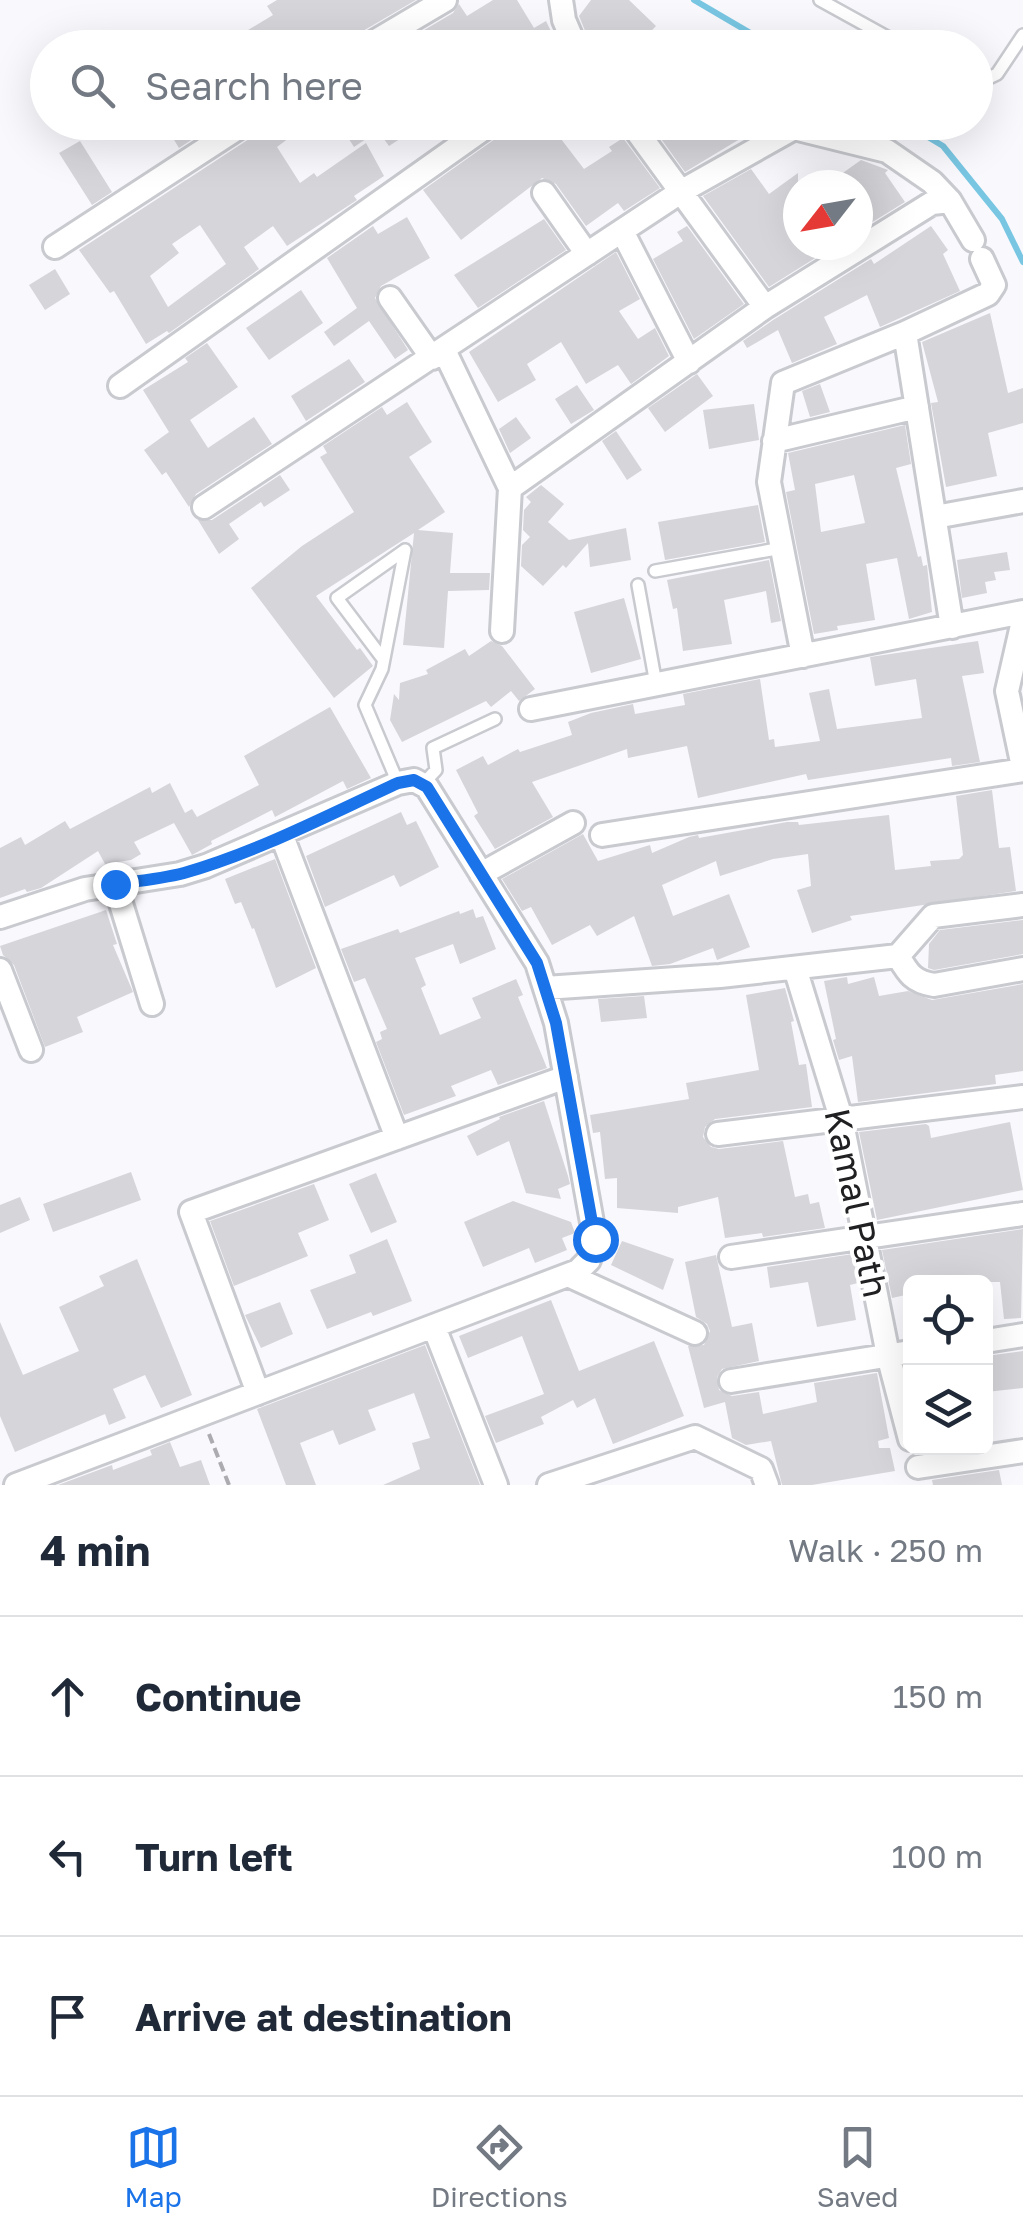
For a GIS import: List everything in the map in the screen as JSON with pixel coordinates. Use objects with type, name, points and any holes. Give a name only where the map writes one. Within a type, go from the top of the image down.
[{"type":"street","points":[[394,30],[445,0]]},
{"type":"street","points":[[561,0],[568,30]]},
{"type":"street","points":[[56,248],[220,140]]},
{"type":"street","points":[[120,386],[468,140]]},
{"type":"street","points":[[644,140],[765,308]]},
{"type":"street","points":[[204,507],[682,190],[772,140]]},
{"type":"street","points":[[802,656],[769,482],[783,383],[905,333],[988,294],[994,285],[950,201],[932,182],[886,151],[842,140]]},
{"type":"street","points":[[544,192],[587,254]]},
{"type":"street","points":[[510,488],[765,308],[932,204],[950,201]]},
{"type":"street","points":[[622,231],[689,362]]},
{"type":"street","points":[[390,298],[438,354],[510,488],[502,631]]},
{"type":"street","points":[[905,333],[952,626]]},
{"type":"street","points":[[774,441],[917,407]]},
{"type":"street","points":[[934,517],[1023,500]]},
{"type":"street","points":[[530,709],[1023,612]]},
{"type":"street","points":[[602,835],[1023,768],[1006,691],[1016,678],[1023,621]]},
{"type":"street","points":[[0,917],[51,898],[180,874],[282,836],[398,783],[414,780],[427,787],[537,963],[556,1023],[595,1239],[589,1260],[578,1272],[16,1485]]},
{"type":"street","points":[[481,874],[573,822]]},
{"type":"street","points":[[282,836],[396,1138]]},
{"type":"street","points":[[115,884],[152,1004]]},
{"type":"street","points":[[545,988],[898,956],[933,916],[1023,905]]},
{"type":"street","points":[[898,956],[909,976],[934,985],[1023,968]]},
{"type":"street","name":"Kamal Path","points":[[795,968],[841,1118],[865,1237],[899,1354],[903,1385]]},
{"type":"street","points":[[0,970],[31,1050]]},
{"type":"street","points":[[258,1393],[190,1212],[566,1077]]},
{"type":"street","points":[[718,1134],[1023,1097]]},
{"type":"street","points":[[731,1257],[1023,1214]]},
{"type":"street","points":[[568,1275],[694,1333]]},
{"type":"street","points":[[434,1326],[496,1485]]},
{"type":"street","points":[[993,1340],[1023,1335]]},
{"type":"street","points":[[731,1381],[899,1354]]},
{"type":"street","points":[[549,1485],[695,1438],[761,1468],[767,1485]]},
{"type":"street","points":[[918,1467],[1023,1451]]},
{"type":"lane","points":[[820,0],[874,30]]},
{"type":"lane","points":[[993,76],[1009,60],[1023,35]]},
{"type":"lane","points":[[656,571],[782,548]]},
{"type":"lane","points":[[384,659],[337,598],[405,550],[384,659],[366,705],[398,783]]},
{"type":"lane","points":[[638,585],[656,684]]},
{"type":"lane","points":[[422,785],[436,770],[432,748],[495,719]]},
{"type":"path","points":[[202,1415],[229,1485]]},
{"type":"building","points":[[277,0],[416,0],[365,30],[248,30],[273,15],[267,6]]},
{"type":"building","points":[[493,0],[517,0],[534,28],[546,21],[550,30],[424,30],[453,13],[459,4],[467,16]]},
{"type":"building","points":[[591,0],[629,0],[656,26],[652,30],[585,30],[579,16]]},
{"type":"building","points":[[174,140],[191,140],[179,148]]},
{"type":"building","points":[[247,140],[286,140],[277,147],[300,183],[314,173],[317,177],[366,143],[384,176],[354,196],[357,200],[287,246],[273,226],[244,247],[259,269],[169,333],[146,344],[114,291],[110,293],[79,250]],"holes":[[[200,225],[226,264],[168,307],[150,276],[179,253],[172,244]]]},
{"type":"building","points":[[494,140],[562,140],[584,169],[612,151],[609,147],[624,140],[660,188],[624,211],[618,203],[586,226],[556,184],[542,178],[461,240],[423,190]]},
{"type":"building","points":[[662,140],[738,140],[685,172]]},
{"type":"building","points":[[80,141],[112,192],[92,205],[59,153]]},
{"type":"building","points":[[861,160],[888,170],[885,173],[905,202],[873,222],[873,170],[847,170]]},
{"type":"building","points":[[751,169],[769,194],[783,184],[783,260],[812,260],[769,287],[703,196]]},
{"type":"building","points":[[407,217],[430,258],[381,286],[375,298],[408,350],[395,359],[369,321],[334,346],[324,332],[357,308],[327,258],[373,226],[378,234]]},
{"type":"building","points":[[544,219],[566,250],[478,308],[454,275]]},
{"type":"building","points":[[687,226],[744,304],[694,339],[653,259],[683,241],[677,232]]},
{"type":"building","points":[[931,226],[948,250],[943,254],[960,291],[880,327],[867,295],[824,317],[837,344],[792,363],[778,330],[747,348],[743,341],[773,320],[869,260],[874,264]]},
{"type":"building","points":[[616,252],[640,299],[619,311],[638,339],[655,328],[669,356],[631,384],[618,365],[586,384],[561,342],[527,364],[536,380],[498,402],[469,352]]},
{"type":"building","points":[[55,269],[70,294],[45,310],[29,285]]},
{"type":"building","points":[[301,290],[323,323],[269,360],[246,328]]},
{"type":"building","points":[[990,313],[1008,393],[1023,388],[1023,423],[988,433],[997,476],[946,487],[931,403],[938,402],[922,342]]},
{"type":"building","points":[[207,343],[238,387],[190,420],[208,448],[254,417],[272,444],[196,494],[189,507],[166,472],[162,475],[144,450],[169,432],[143,390],[188,362],[185,358]]},
{"type":"building","points":[[349,359],[365,382],[306,421],[291,396]]},
{"type":"building","points":[[697,374],[713,396],[665,432],[648,408]]},
{"type":"building","points":[[820,384],[830,412],[810,417],[802,391]]},
{"type":"building","points":[[577,385],[594,410],[571,424],[555,399]]},
{"type":"building","points":[[407,402],[432,442],[409,457],[445,512],[418,530],[453,533],[450,573],[490,573],[489,590],[448,591],[444,648],[403,645],[414,533],[316,596],[373,666],[334,698],[251,588],[302,546],[354,512],[320,457],[327,453],[323,446],[382,407],[387,415]]},
{"type":"building","points":[[754,404],[759,440],[709,449],[703,410]]},
{"type":"building","points":[[516,417],[531,438],[510,453],[499,429]]},
{"type":"building","points":[[905,425],[911,464],[896,468],[918,557],[921,556],[923,566],[927,565],[932,612],[909,619],[897,558],[866,564],[875,620],[814,634],[786,492],[795,490],[788,453]],"holes":[[[854,475],[865,523],[821,532],[815,484]]]},
{"type":"building","points":[[616,431],[642,470],[627,480],[602,441]]},
{"type":"building","points":[[280,475],[290,490],[264,507],[261,502],[229,524],[239,539],[219,554],[198,520],[212,520]]},
{"type":"building","points":[[541,485],[564,504],[548,522],[569,540],[626,528],[631,560],[590,567],[588,543],[543,586],[521,566],[522,545],[530,537],[523,530],[524,510],[531,502],[526,497]]},
{"type":"building","points":[[758,505],[765,542],[665,560],[658,522]]},
{"type":"building","points":[[1007,552],[1010,570],[994,572],[996,580],[985,582],[987,593],[962,598],[957,560]]},
{"type":"building","points":[[769,560],[781,621],[771,623],[766,591],[724,600],[732,644],[683,651],[677,608],[673,609],[667,580]]},
{"type":"building","points":[[624,598],[641,659],[591,673],[574,612]]},
{"type":"building","points":[[491,641],[502,646],[535,689],[519,701],[511,691],[491,707],[486,701],[402,742],[390,720],[394,694],[399,700],[400,683],[428,674],[426,670],[465,649],[469,656]]},
{"type":"building","points":[[978,641],[984,673],[962,676],[980,762],[952,766],[951,758],[808,780],[806,774],[698,798],[687,746],[628,758],[627,749],[532,782],[553,817],[495,849],[474,816],[478,813],[456,770],[483,756],[488,765],[518,749],[520,752],[572,735],[568,722],[591,713],[633,704],[635,714],[685,705],[683,694],[760,679],[769,740],[774,739],[775,747],[820,741],[809,693],[829,689],[837,729],[922,718],[916,679],[875,686],[870,657]]},
{"type":"building","points":[[330,707],[371,778],[347,789],[343,781],[275,817],[272,810],[192,855],[174,823],[134,842],[141,854],[131,860],[105,864],[98,851],[41,888],[0,898],[0,848],[21,837],[25,845],[65,821],[70,829],[150,787],[152,793],[170,783],[185,813],[192,809],[197,817],[259,785],[244,756]]},
{"type":"building","points":[[992,790],[999,848],[1010,847],[1016,891],[850,916],[852,920],[812,933],[797,890],[811,886],[808,854],[773,859],[720,876],[716,861],[662,885],[673,916],[729,894],[750,947],[717,960],[713,948],[670,964],[652,966],[634,916],[597,936],[590,925],[552,945],[531,907],[522,911],[502,879],[583,834],[598,861],[650,845],[652,853],[698,835],[699,838],[787,822],[799,825],[889,815],[895,870],[931,866],[930,861],[959,859],[963,855],[956,796]]},
{"type":"building","points":[[401,812],[407,825],[416,821],[439,867],[400,887],[394,875],[325,907],[306,856]]},
{"type":"building","points":[[275,859],[316,968],[276,988],[254,928],[241,902],[235,904],[225,879]]},
{"type":"building","points":[[473,909],[476,918],[483,916],[496,949],[460,964],[453,944],[415,958],[426,985],[421,988],[440,1035],[481,1018],[472,998],[516,979],[523,995],[518,997],[547,1068],[498,1085],[491,1070],[451,1086],[456,1096],[404,1115],[376,1042],[382,1039],[380,1032],[387,1029],[365,978],[354,982],[341,949]]},
{"type":"building","points":[[106,910],[117,944],[113,945],[133,992],[77,1017],[83,1032],[45,1047],[14,965],[0,946]]},
{"type":"building","points":[[1023,920],[1023,954],[928,968],[929,944],[940,930]]},
{"type":"building","points":[[847,977],[848,984],[874,977],[879,996],[908,991],[932,1000],[1023,984],[1023,1071],[995,1075],[996,1084],[858,1102],[852,1056],[839,1060],[833,1040],[836,1039],[824,981]]},
{"type":"building","points":[[785,988],[799,1065],[806,1064],[812,1107],[715,1119],[705,1127],[703,1137],[711,1147],[719,1149],[783,1141],[795,1197],[808,1194],[810,1204],[819,1202],[825,1228],[725,1238],[718,1197],[678,1207],[678,1213],[617,1208],[617,1178],[605,1179],[600,1132],[593,1133],[590,1115],[689,1099],[686,1083],[759,1070],[746,995]]},
{"type":"building","points":[[644,996],[647,1018],[601,1022],[598,999]]},
{"type":"building","points":[[544,1101],[570,1184],[558,1189],[561,1199],[526,1193],[509,1141],[477,1156],[467,1136],[499,1117]]},
{"type":"building","points":[[1010,1122],[1023,1190],[877,1220],[859,1132],[926,1124],[931,1138]]},
{"type":"building","points":[[131,1172],[141,1200],[53,1232],[43,1204]]},
{"type":"building","points":[[376,1173],[397,1222],[371,1233],[349,1184]]},
{"type":"building","points":[[314,1184],[329,1220],[298,1233],[308,1256],[234,1286],[210,1221]]},
{"type":"building","points":[[20,1197],[30,1220],[0,1233],[0,1205]]},
{"type":"building","points":[[513,1201],[571,1222],[575,1233],[562,1238],[567,1250],[535,1263],[529,1248],[483,1267],[464,1222]]},
{"type":"building","points":[[1023,1229],[1021,1318],[1004,1319],[1000,1282],[993,1282],[993,1275],[903,1275],[903,1296],[892,1298],[882,1250]]},
{"type":"building","points":[[387,1239],[412,1301],[327,1329],[310,1290],[356,1273],[349,1255]]},
{"type":"building","points":[[622,1241],[674,1259],[663,1290],[611,1265]]},
{"type":"building","points":[[853,1254],[858,1283],[850,1285],[856,1320],[817,1327],[808,1282],[770,1288],[767,1267]]},
{"type":"building","points":[[716,1255],[732,1327],[752,1323],[759,1361],[722,1369],[717,1377],[719,1390],[732,1396],[759,1392],[763,1414],[817,1402],[814,1383],[877,1373],[889,1438],[878,1441],[879,1448],[890,1448],[895,1471],[812,1485],[782,1485],[771,1441],[746,1445],[732,1438],[725,1402],[704,1408],[688,1346],[704,1345],[710,1331],[696,1317],[685,1262]]},
{"type":"building","points":[[137,1259],[192,1395],[161,1408],[145,1375],[113,1389],[126,1418],[109,1425],[105,1414],[15,1452],[0,1416],[0,1322],[23,1375],[79,1351],[59,1307],[104,1286],[99,1276]]},
{"type":"building","points":[[551,1300],[579,1371],[654,1341],[684,1416],[613,1444],[595,1398],[577,1408],[573,1400],[541,1417],[544,1424],[496,1443],[485,1416],[544,1394],[522,1336],[468,1358],[459,1336]]},
{"type":"building","points":[[280,1302],[293,1334],[261,1348],[245,1315]]},
{"type":"building","points":[[425,1345],[480,1485],[383,1485],[420,1469],[412,1443],[430,1438],[414,1393],[368,1410],[376,1430],[339,1445],[333,1430],[300,1443],[316,1485],[286,1485],[257,1409]]},
{"type":"building","points":[[1023,1351],[1023,1388],[993,1391],[993,1355]]},
{"type":"building","points":[[170,1442],[180,1467],[201,1460],[210,1485],[58,1485],[112,1465],[113,1470],[152,1455],[150,1450]]},
{"type":"building","points":[[999,1470],[1002,1485],[933,1485],[932,1480]]},
{"type":"waterway","points":[[694,0],[745,30]]},
{"type":"waterway","points":[[933,140],[943,146],[1002,219],[1023,262]]},
{"type":"route","points":[[115,884],[206,866],[398,783],[414,780],[427,787],[537,963],[556,1023],[595,1239]]}]
